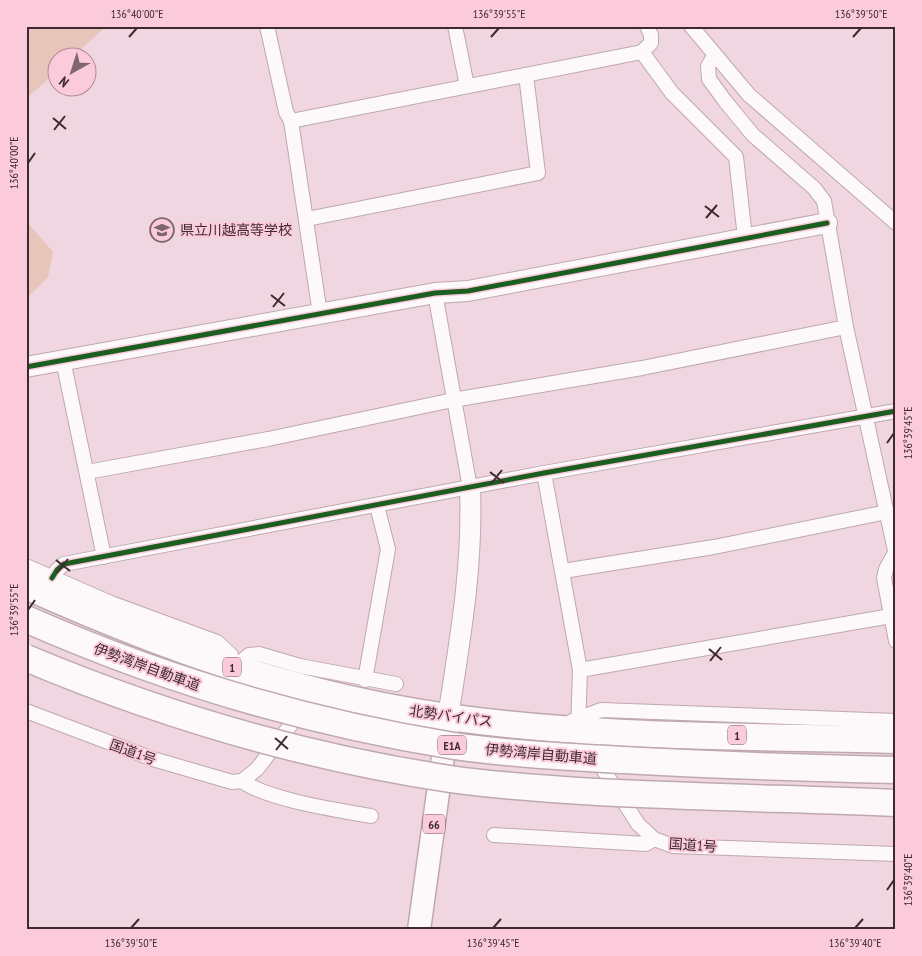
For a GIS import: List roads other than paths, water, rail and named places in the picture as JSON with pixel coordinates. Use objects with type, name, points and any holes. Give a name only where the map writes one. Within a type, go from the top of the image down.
[{"type":"highway","name":"北勢バイパス","points":[[26,586],[174,648],[234,668],[315,692],[448,717],[552,728],[578,724],[896,740]]},
{"type":"highway","name":"伊勢湾岸自動車道","points":[[26,619],[81,644],[176,679],[270,708],[359,729],[456,746],[612,760],[896,770]]},
{"type":"highway","points":[[26,658],[165,712],[249,736],[355,762],[452,780],[550,789],[652,795],[896,803]]},
{"type":"main road","name":"66","points":[[419,930],[448,717]]},
{"type":"street","points":[[267,26],[286,112],[291,121],[320,314]]},
{"type":"street","points":[[455,26],[467,86]]},
{"type":"street","points":[[291,121],[642,52],[651,43],[652,36],[647,26]]},
{"type":"street","points":[[691,26],[714,56],[749,95],[896,223]]},
{"type":"street","points":[[642,52],[672,93],[736,157],[745,238]]},
{"type":"street","points":[[714,56],[708,66],[709,79],[753,134],[814,188],[824,201],[846,327],[896,554],[886,569],[884,578],[896,640]]},
{"type":"street","points":[[306,219],[538,173],[526,75]]},
{"type":"street","points":[[26,367],[435,293],[468,291],[827,223]]},
{"type":"street","points":[[435,293],[470,488],[472,536],[468,585],[448,717]]},
{"type":"street","points":[[86,472],[268,439],[453,400],[642,368],[846,327]]},
{"type":"street","points":[[63,360],[104,557]]},
{"type":"street","points":[[52,578],[64,564],[544,473],[896,411]]},
{"type":"street","points":[[544,473],[580,670],[578,724],[638,824],[654,839]]},
{"type":"street","points":[[366,680],[388,549],[377,506]]},
{"type":"street","points":[[563,571],[714,546],[887,512]]},
{"type":"street","points":[[26,566],[111,603],[217,642],[300,666],[366,680],[396,684]]},
{"type":"street","points":[[580,670],[891,616]]},
{"type":"street","points":[[217,642],[231,655],[234,668],[249,655],[259,654]]},
{"type":"street","points":[[242,782],[257,769],[315,692]]},
{"type":"street","points":[[578,724],[601,710],[896,721]]},
{"type":"street","name":"国道1号","points":[[26,711],[152,759],[223,781],[242,782],[253,789],[371,816]]},
{"type":"street","name":"国道1号","points":[[494,834],[646,844],[654,839],[673,846],[896,854]]},
{"type":"place","name":"県立川越高等学校","points":[[162,230]]}]
